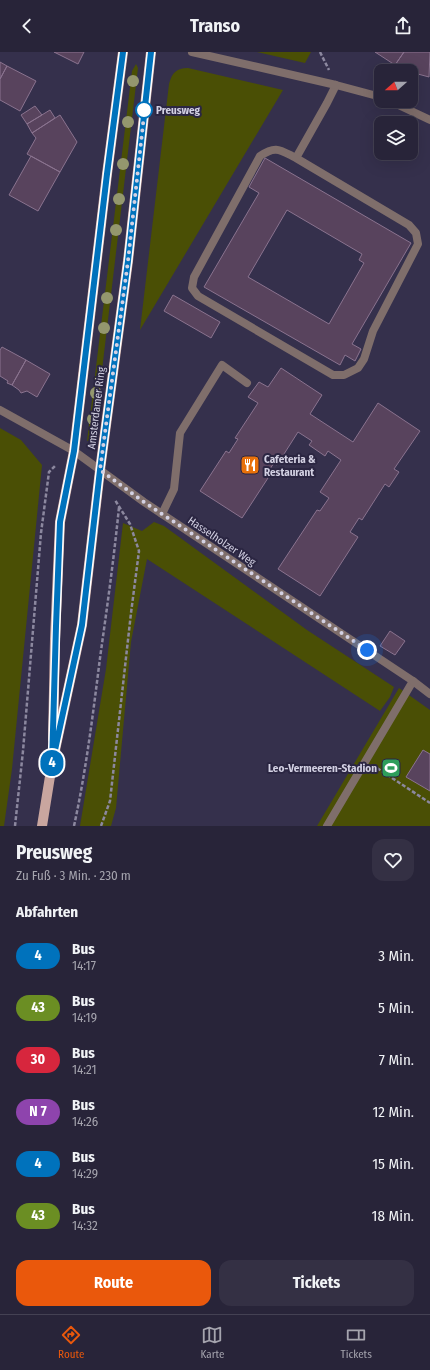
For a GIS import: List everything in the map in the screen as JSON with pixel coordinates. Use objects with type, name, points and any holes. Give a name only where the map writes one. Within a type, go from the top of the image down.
[{"type":"main road","name":"Amsterdamer Ring","points":[[52,764],[55,631],[60,522],[74,451],[123,52]]},
{"type":"main road","name":"Amsterdamer Ring","points":[[42,826],[52,764],[82,625],[100,470],[128,261],[151,52]]},
{"type":"street","points":[[192,52],[374,95]]},
{"type":"street","points":[[296,158],[336,85]]},
{"type":"street","points":[[405,108],[430,120]]},
{"type":"street","points":[[277,148],[296,158],[409,225],[416,233],[418,244],[373,331],[364,359],[358,368],[344,376],[333,375],[198,296],[192,288],[194,277],[260,156],[268,150],[277,148]]},
{"type":"street","points":[[162,514],[174,489],[180,433],[222,365],[247,382]]},
{"type":"street","name":"Hasselholzer Weg","points":[[0,410],[74,451],[162,514],[413,681],[430,694]]},
{"type":"street","points":[[327,826],[413,681]]},
{"type":"path","points":[[15,826],[23,751],[41,533],[49,472],[74,451]]},
{"type":"path","points":[[74,826],[96,693],[116,542],[119,507],[130,524],[139,551],[110,801],[101,826]]},
{"type":"path","points":[[377,768],[430,803]]},
{"type":"shaded area","points":[[257,52],[311,52],[305,63]]},
{"type":"shaded area","points":[[136,64],[138,68],[95,429],[90,440],[87,441],[132,71]]},
{"type":"shaded area","points":[[188,68],[283,90],[140,330],[169,84],[175,72],[180,69]]},
{"type":"shaded area","points":[[0,428],[21,440],[42,465],[12,769],[4,826],[0,826]]},
{"type":"shaded area","points":[[154,522],[164,526],[307,630],[394,687],[390,697],[380,711],[147,559],[131,642],[116,808],[111,826],[80,826],[106,669],[123,523],[142,531]]},
{"type":"shaded area","name":"Leo-Vermeeren-Stadion","points":[[399,688],[430,710],[430,826],[317,826]]},
{"type":"building","points":[[54,52],[84,52],[78,64]]},
{"type":"building","points":[[375,52],[404,52],[396,64]]},
{"type":"building","points":[[404,52],[430,52],[429,77],[418,74],[418,64],[396,64]]},
{"type":"building","points":[[0,62],[7,66],[0,79]]},
{"type":"building","points":[[7,66],[36,81],[20,111],[0,100],[0,79]]},
{"type":"building","points":[[35,106],[42,115],[27,124],[21,115]]},
{"type":"building","points":[[50,110],[55,118],[32,133],[27,124]]},
{"type":"building","points":[[60,115],[77,142],[60,172],[27,154],[36,138],[32,133]]},
{"type":"building","points":[[31,156],[60,172],[38,211],[9,195]]},
{"type":"building","points":[[265,158],[411,243],[352,344],[361,349],[355,361],[345,355],[340,365],[204,287],[259,193],[249,187]],"holes":[[[287,210],[362,254],[359,260],[364,263],[329,324],[248,277]]]},
{"type":"building","points":[[173,295],[220,322],[211,338],[164,311]]},
{"type":"building","points":[[2,347],[26,360],[12,385],[7,383],[8,381],[0,376],[0,350]]},
{"type":"building","points":[[26,360],[50,374],[37,397],[27,391],[21,393],[12,385]]},
{"type":"building","points":[[281,368],[322,395],[310,414],[353,442],[378,403],[420,431],[394,469],[399,472],[389,487],[385,484],[362,520],[359,518],[350,532],[358,537],[320,596],[278,569],[317,510],[320,511],[329,498],[320,492],[341,460],[328,451],[325,456],[309,445],[312,441],[298,432],[277,465],[274,463],[265,476],[268,478],[242,518],[200,491],[226,451],[229,453],[238,439],[235,438],[258,403],[248,397],[259,382],[268,387]]},
{"type":"building","points":[[390,631],[405,641],[395,655],[380,646]]},
{"type":"building","points":[[423,750],[430,754],[430,791],[406,777]]},
{"type":"bus line","name":"4","points":[[123,52],[74,451],[60,522],[52,764],[82,625],[113,363],[128,261],[151,52]]},
{"type":"place","name":"Preusweg","points":[[144,110]]},
{"type":"place","name":"Cafeteria & Restaurant","points":[[250,465]]},
{"type":"place","name":"Leo-Vermeeren-Stadion","points":[[391,768]]},
{"type":"route","points":[[144,110],[145,106],[128,261],[113,363],[100,470],[144,502],[367,650]]}]
